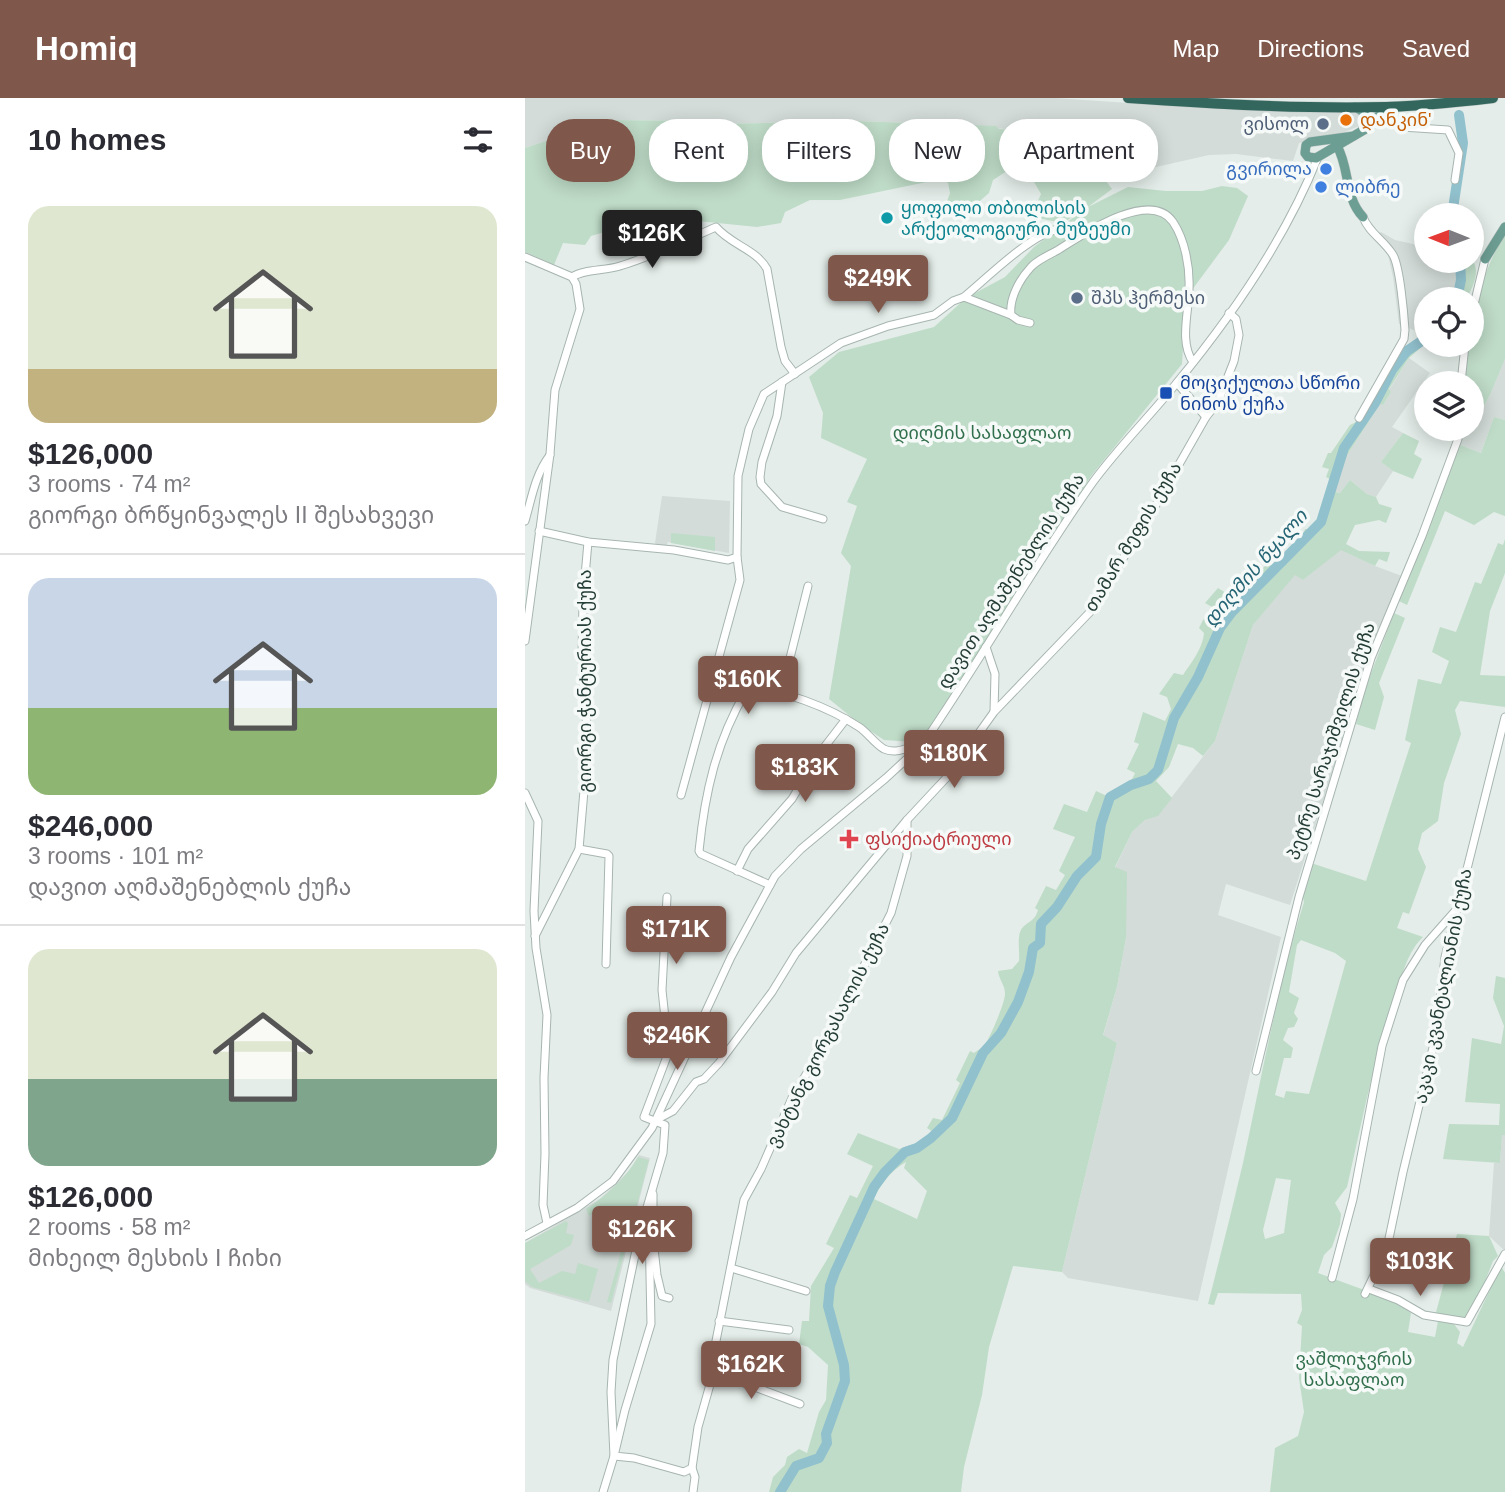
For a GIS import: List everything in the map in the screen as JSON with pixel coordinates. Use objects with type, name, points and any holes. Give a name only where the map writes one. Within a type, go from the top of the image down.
[{"type":"highway","points":[[1128,98],[1225,105],[1355,107],[1493,98]]},
{"type":"main road","points":[[1355,107],[1368,117],[1368,123],[1358,133],[1306,145],[1306,155],[1311,158],[1337,146],[1371,125],[1387,107]]},
{"type":"main road","points":[[1315,142],[1321,148],[1319,155]]},
{"type":"main road","points":[[1337,146],[1342,155],[1353,204],[1363,217]]},
{"type":"main road","points":[[1485,258],[1505,227]]},
{"type":"street","points":[[1378,115],[1402,127],[1448,130],[1459,153],[1455,180]]},
{"type":"street","points":[[1306,155],[1308,182]]},
{"type":"street","name":"დავით აღმაშენებლის ქუჩა","points":[[525,1236],[576,1208],[613,1181],[644,1141],[731,957],[769,885],[791,858],[923,744],[1094,481],[1177,383],[1277,243],[1319,155]]},
{"type":"street","points":[[1011,315],[1009,303],[1031,267],[1087,230],[1137,211],[1160,212],[1171,219],[1179,233],[1187,261],[1187,352],[1193,362]]},
{"type":"street","points":[[1359,418],[1404,339],[1405,330],[1395,260],[1387,247],[1367,228],[1363,217]]},
{"type":"street","points":[[572,277],[606,271],[633,262],[716,227],[722,235],[762,260],[767,269],[783,354],[795,374]]},
{"type":"street","points":[[681,795],[740,580],[737,557],[737,491],[743,452],[764,394],[841,344],[888,326],[934,315],[953,301],[964,297],[1042,236],[1058,229],[1087,230]]},
{"type":"street","points":[[525,257],[572,277],[576,284],[580,309],[555,390],[550,454],[525,641]]},
{"type":"street","points":[[1478,287],[1485,258]]},
{"type":"street","points":[[964,297],[1030,323]]},
{"type":"street","name":"თამარ მეფის ქუჩა","points":[[655,1120],[673,1111],[696,1082],[704,1079],[719,1063],[772,992],[796,953],[907,820],[948,776],[994,712],[1090,612],[1217,402],[1234,361],[1239,326],[1229,313]]},
{"type":"street","points":[[782,382],[777,416],[762,462],[759,477],[761,484],[782,507],[823,519]]},
{"type":"street","points":[[1177,383],[1206,417]]},
{"type":"street","name":"პეტრე სარაჯიშვილის ქუჩა","points":[[1256,1071],[1299,897],[1371,658],[1425,528],[1457,441]]},
{"type":"street","points":[[525,521],[534,481],[550,454]]},
{"type":"street","points":[[539,531],[588,542],[674,551],[728,561],[737,557]]},
{"type":"street","name":"გიორგი ჭანტურიას ქუჩა","points":[[535,936],[579,849],[588,744],[582,658],[588,542]]},
{"type":"street","points":[[781,694],[808,586]]},
{"type":"street","points":[[986,648],[995,674],[994,712]]},
{"type":"street","points":[[769,885],[700,853],[707,788],[728,723],[746,691],[760,688],[846,719],[863,729],[885,749],[905,750],[923,744]]},
{"type":"street","name":"აკაკი კვანტალიანის ქუჩა","points":[[1505,717],[1445,957],[1436,1035],[1387,1248],[1367,1291],[1398,1300],[1424,1315],[1467,1322],[1505,1254]]},
{"type":"street","points":[[737,871],[748,849],[792,799],[819,754],[846,719]]},
{"type":"street","points":[[525,793],[538,821],[535,936],[547,1015],[543,1205],[547,1223]]},
{"type":"street","name":"ვახტანგ გორგასალის ქუჩა","points":[[692,1492],[695,1477],[692,1468],[698,1427],[712,1371],[719,1321],[744,1199],[761,1169],[792,1098],[823,1046],[891,913],[907,856],[907,820]]},
{"type":"street","points":[[579,849],[606,853],[609,856],[606,964]]},
{"type":"street","points":[[667,897],[661,990],[665,1018],[677,1030],[697,1031]]},
{"type":"street","points":[[1332,1278],[1353,1199],[1382,1046],[1403,980],[1425,944],[1457,908]]},
{"type":"street","points":[[614,1456],[611,1392],[613,1360],[640,1231],[663,1153],[665,1125],[645,1117],[677,1030]]},
{"type":"street","points":[[653,1184],[653,1234],[657,1275],[662,1296],[669,1298]]},
{"type":"street","points":[[603,1492],[651,1324],[649,1227],[653,1211]]},
{"type":"street","points":[[731,1268],[806,1292]]},
{"type":"street","points":[[719,1321],[789,1330]]},
{"type":"street","points":[[712,1371],[800,1404]]},
{"type":"street","points":[[614,1456],[634,1458],[684,1472],[692,1468]]},
{"type":"shaded area","points":[[525,98],[1055,98],[1232,110],[1357,111],[1364,114],[1364,124],[1340,134],[1299,143],[1293,161],[1236,154],[1209,155],[1158,167],[1158,119],[999,119],[999,128],[985,127],[985,119],[889,119],[889,122],[875,122],[875,119],[762,119],[762,123],[748,123],[748,119],[546,119],[546,141],[525,148]]},
{"type":"shaded area","points":[[1381,232],[1395,240],[1414,244],[1414,273],[1457,273],[1457,287],[1414,287],[1414,330],[1399,324],[1388,255],[1374,238]]},
{"type":"shaded area","points":[[1409,358],[1427,371],[1414,371],[1414,396],[1392,427],[1403,433],[1381,462],[1393,471],[1376,497],[1367,494],[1350,480],[1340,493],[1335,492],[1340,466],[1380,403],[1383,405],[1391,392],[1389,390]]},
{"type":"shaded area","points":[[1505,359],[1505,420],[1494,417],[1481,453],[1460,445],[1460,441],[1484,441],[1484,406]]},
{"type":"shaded area","points":[[662,496],[730,501],[729,553],[668,542],[666,547],[657,545],[655,543]]},
{"type":"shaded area","points":[[1341,549],[1402,576],[1368,661],[1290,905],[1226,884],[1218,915],[1281,937],[1198,1301],[1068,1278],[1062,1272],[1117,1043],[1103,1036],[1117,987],[1126,938],[1115,868],[1132,832],[1145,820],[1158,815],[1215,741],[1253,625],[1295,574],[1303,580]]},
{"type":"shaded area","points":[[1502,1134],[1505,1135],[1505,1251],[1489,1236],[1494,1163],[1500,1163]]},
{"type":"shaded area","points":[[639,1155],[650,1158],[611,1311],[530,1288],[525,1284],[525,1243],[600,1199],[630,1170]]},
{"type":"green space","name":"დიღმის სასაფლაო","points":[[635,120],[649,120],[649,182],[748,182],[748,123],[762,123],[762,182],[875,182],[875,122],[889,122],[889,182],[927,182],[840,200],[810,200],[785,212],[781,223],[757,227],[698,221],[618,228],[591,236],[585,245],[563,243],[554,265],[525,252],[525,148],[546,141],[546,182],[635,182]]},
{"type":"green space","name":"დიღმის სასაფლაო","points":[[985,126],[996,126],[999,129],[999,176],[993,180],[989,193],[973,207],[946,204],[950,193],[948,183],[985,182]]},
{"type":"green space","name":"დიღმის სასაფლაო","points":[[1034,182],[1107,182],[1112,189],[1088,207],[1128,187],[1202,191],[1222,186],[1237,188],[1248,196],[1229,240],[1186,298],[1182,364],[1091,476],[967,673],[926,732],[914,742],[884,740],[829,699],[851,566],[841,553],[857,506],[847,502],[867,459],[821,438],[823,413],[809,377],[839,352],[934,327],[966,298],[1005,277],[1034,247],[1078,214],[1062,223],[1033,217],[1041,194]]},
{"type":"green space","points":[[1505,234],[1505,359],[1484,406],[1484,371],[1466,371],[1467,357],[1484,357],[1484,287],[1481,287]]},
{"type":"green space","points":[[1457,273],[1476,273],[1472,287],[1457,287]]},
{"type":"green space","points":[[1414,344],[1414,354],[1389,389],[1391,392],[1383,405],[1380,404],[1340,466],[1335,492],[1340,493],[1350,480],[1367,494],[1376,497],[1379,504],[1392,508],[1386,523],[1379,520],[1355,525],[1346,544],[1359,551],[1390,552],[1387,562],[1379,559],[1375,566],[1341,550],[1303,580],[1295,575],[1253,625],[1215,741],[1203,756],[1193,748],[1178,744],[1169,767],[1156,781],[1172,798],[1158,816],[1145,820],[1132,832],[1115,867],[1127,872],[1126,938],[1117,987],[1103,1035],[1117,1043],[1062,1272],[1013,1266],[989,1347],[982,1395],[964,1467],[961,1492],[769,1492],[773,1477],[785,1465],[787,1457],[799,1449],[807,1453],[819,1412],[826,1400],[828,1365],[808,1347],[799,1344],[802,1321],[809,1321],[811,1286],[834,1248],[826,1244],[850,1195],[857,1198],[873,1166],[847,1154],[858,1133],[899,1149],[922,1141],[933,1132],[927,1128],[933,1118],[942,1120],[960,1083],[956,1080],[970,1051],[974,1053],[984,1046],[1000,1012],[1005,993],[998,971],[1012,969],[1019,961],[1021,930],[1035,916],[1038,910],[1035,908],[1046,886],[1056,890],[1065,875],[1059,871],[1075,837],[1053,829],[1064,804],[1087,812],[1096,791],[1107,796],[1132,779],[1135,773],[1127,769],[1139,744],[1134,742],[1143,712],[1165,721],[1171,709],[1167,697],[1159,694],[1174,673],[1183,675],[1199,650],[1204,633],[1199,628],[1203,620],[1213,612],[1212,607],[1205,603],[1218,588],[1226,593],[1248,581],[1266,565],[1272,565],[1302,536],[1305,529],[1311,529],[1316,523],[1322,512],[1330,479],[1326,477],[1329,469],[1322,467],[1328,453],[1331,453],[1350,425],[1358,421],[1399,352],[1401,354]],"holes":[[[906,1162],[904,1168],[927,1191],[917,1219],[874,1199],[887,1178]]]},
{"type":"green space","points":[[1494,417],[1505,420],[1505,516],[1494,512],[1474,525],[1445,511],[1407,605],[1399,601],[1460,445],[1481,453]]},
{"type":"green space","points":[[1403,433],[1414,441],[1419,441],[1414,454],[1422,459],[1413,479],[1393,471],[1381,462]]},
{"type":"green space","points":[[671,533],[715,537],[715,551],[671,543]]},
{"type":"green space","name":"ვაშლიჯვრის სასაფლაო","points":[[1505,539],[1505,573],[1490,611],[1480,675],[1505,676],[1505,707],[1460,701],[1455,710],[1461,734],[1444,783],[1438,821],[1422,833],[1418,849],[1426,867],[1409,914],[1403,912],[1397,928],[1423,937],[1406,964],[1388,1018],[1347,1187],[1335,1203],[1341,1214],[1340,1224],[1332,1247],[1324,1255],[1318,1273],[1394,1301],[1411,1313],[1408,1332],[1435,1337],[1438,1321],[1454,1324],[1460,1332],[1457,1343],[1463,1347],[1501,1266],[1505,1273],[1505,1492],[1270,1492],[1275,1448],[1298,1436],[1304,1412],[1299,1378],[1302,1326],[1297,1323],[1302,1310],[1301,1294],[1218,1293],[1214,1305],[1208,1304],[1311,863],[1366,881],[1411,743],[1405,740],[1418,679],[1441,684],[1449,661],[1432,652],[1440,627],[1456,632],[1475,582],[1481,584],[1498,543],[1503,545]],"holes":[[[1301,940],[1335,953],[1346,961],[1309,1094],[1286,1091],[1284,1098],[1275,1095],[1284,1058],[1291,1058],[1293,1048],[1283,1040],[1288,1028],[1294,1027],[1298,1019],[1294,1013],[1299,998],[1289,992],[1297,945]],[[1276,1178],[1291,1180],[1284,1233],[1265,1239],[1263,1230]]]},
{"type":"green space","points":[[1394,613],[1405,618],[1379,683],[1384,697],[1375,730],[1356,724],[1362,697]]},
{"type":"green space","points":[[1496,976],[1505,978],[1505,1135],[1502,1135],[1500,1163],[1443,1159],[1449,1124],[1499,1125],[1500,1104],[1465,1102],[1472,1038],[1501,1044],[1504,1026],[1493,998]]},
{"type":"green space","points":[[638,1157],[649,1160],[611,1303],[607,1302],[632,1212],[607,1206],[589,1216],[586,1209],[615,1186]]},
{"type":"green space","points":[[566,1221],[566,1233],[574,1235],[571,1245],[530,1269],[539,1283],[562,1271],[575,1274],[578,1263],[598,1269],[589,1302],[532,1287],[525,1281],[525,1243]]},
{"type":"green space","points":[[1457,1234],[1489,1236],[1498,1256],[1493,1261],[1479,1297],[1465,1319],[1435,1316]]},
{"type":"waterway","name":"დიღმის წყალი","points":[[1454,203],[1463,143],[1459,115]]},
{"type":"waterway","name":"დიღმის წყალი","points":[[1460,287],[1461,273]]},
{"type":"waterway","name":"დიღმის წყალი","points":[[780,1492],[796,1466],[819,1458],[827,1443],[826,1434],[845,1381],[844,1365],[828,1306],[830,1286],[874,1187],[905,1152],[917,1148],[931,1138],[952,1118],[983,1053],[1001,1033],[1018,1002],[1029,972],[1033,948],[1040,943],[1041,924],[1057,907],[1077,876],[1096,857],[1101,824],[1110,797],[1149,779],[1158,770],[1174,718],[1198,677],[1220,628],[1232,612],[1321,522],[1344,448],[1375,403],[1392,370],[1414,346]]},
{"type":"place","name":"დანკინ'","points":[[1346,120]]},
{"type":"place","name":"ვისოლ","points":[[1323,124]]},
{"type":"place","name":"გვირილა","points":[[1326,169]]},
{"type":"place","name":"ლიბრე","points":[[1321,187]]},
{"type":"place","name":"ყოფილი თბილისის არქეოლოგიური მუზეუმი","points":[[887,218]]},
{"type":"place","name":"შპს ჰერმესი","points":[[1077,298]]},
{"type":"place","name":"მოციქულთა სწორი ნინოს ქუჩა","points":[[1166,393]]},
{"type":"place","name":"ფსიქიატრიული","points":[[849,839]]}]
